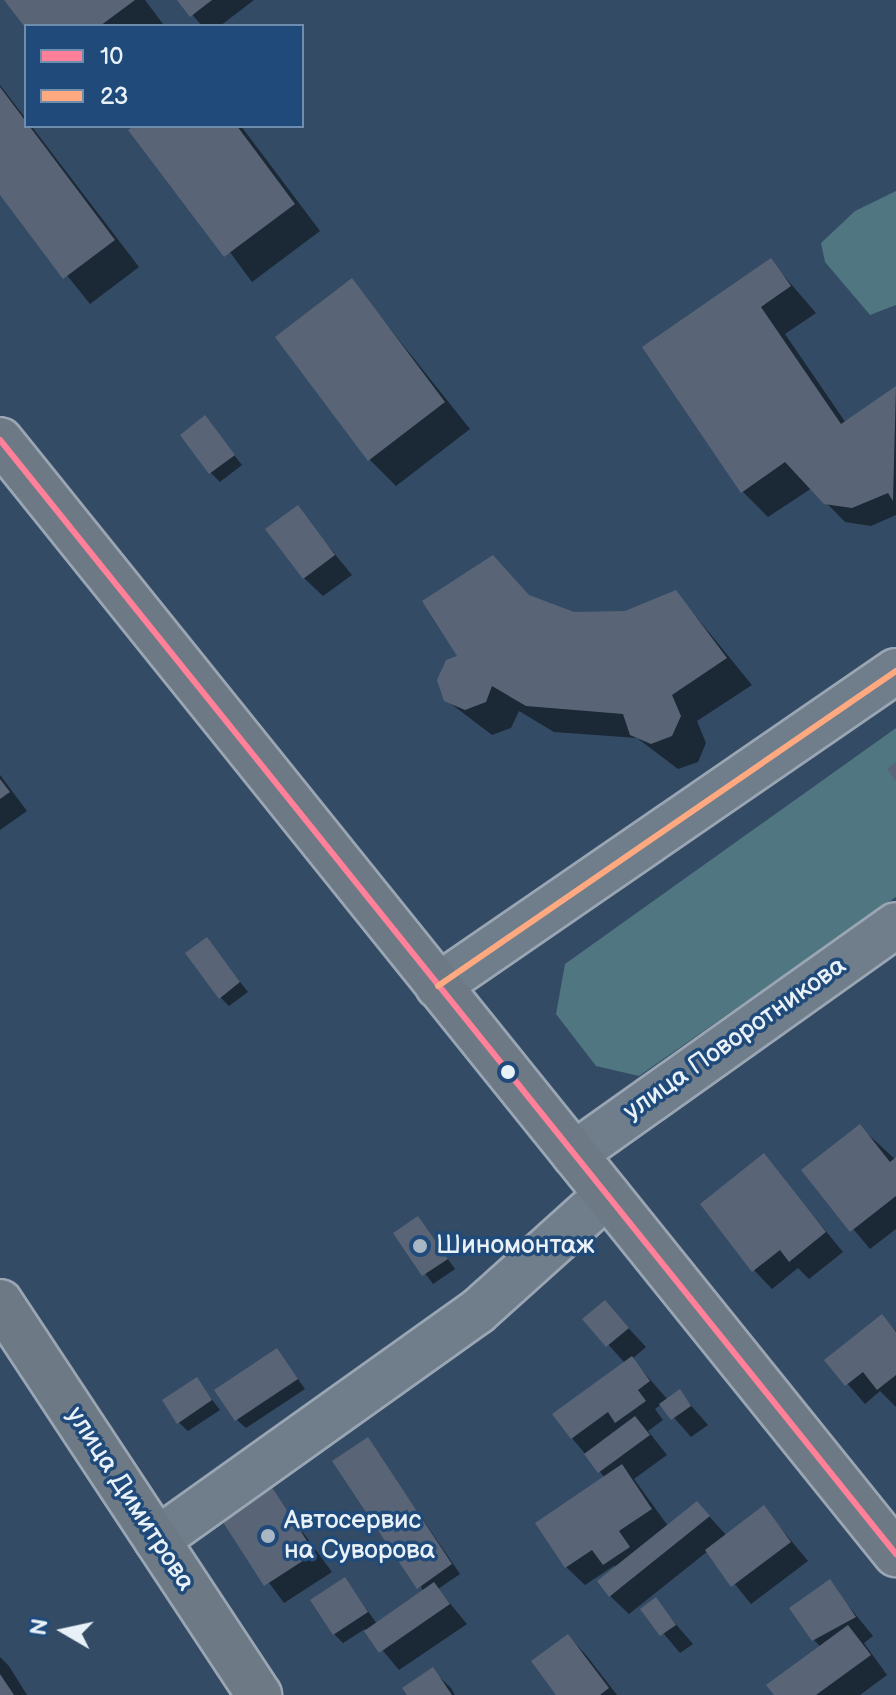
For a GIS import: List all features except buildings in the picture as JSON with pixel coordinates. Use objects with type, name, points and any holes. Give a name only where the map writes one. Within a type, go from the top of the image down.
[{"type":"main road","points":[[0,440],[896,1554]]},
{"type":"main road","name":"улица Димитрова","points":[[0,1302],[259,1695]]},
{"type":"street","points":[[438,986],[896,671]]},
{"type":"street","name":"улица Поворотникова","points":[[574,1154],[896,925]]},
{"type":"street","points":[[157,1540],[477,1312],[607,1195]]},
{"type":"green space","points":[[896,191],[896,305],[870,315],[825,262],[821,243],[855,211]]},
{"type":"green space","points":[[896,728],[896,897],[639,1076],[596,1066],[556,1014],[565,964]]},
{"type":"transit line","name":"10","points":[[0,440],[896,1554]]},
{"type":"transit line","name":"23","points":[[438,986],[896,671]]},
{"type":"place","name":"Шиномонтаж","points":[[420,1246]]},
{"type":"place","name":"Автосервис на Суворова","points":[[268,1536]]}]
